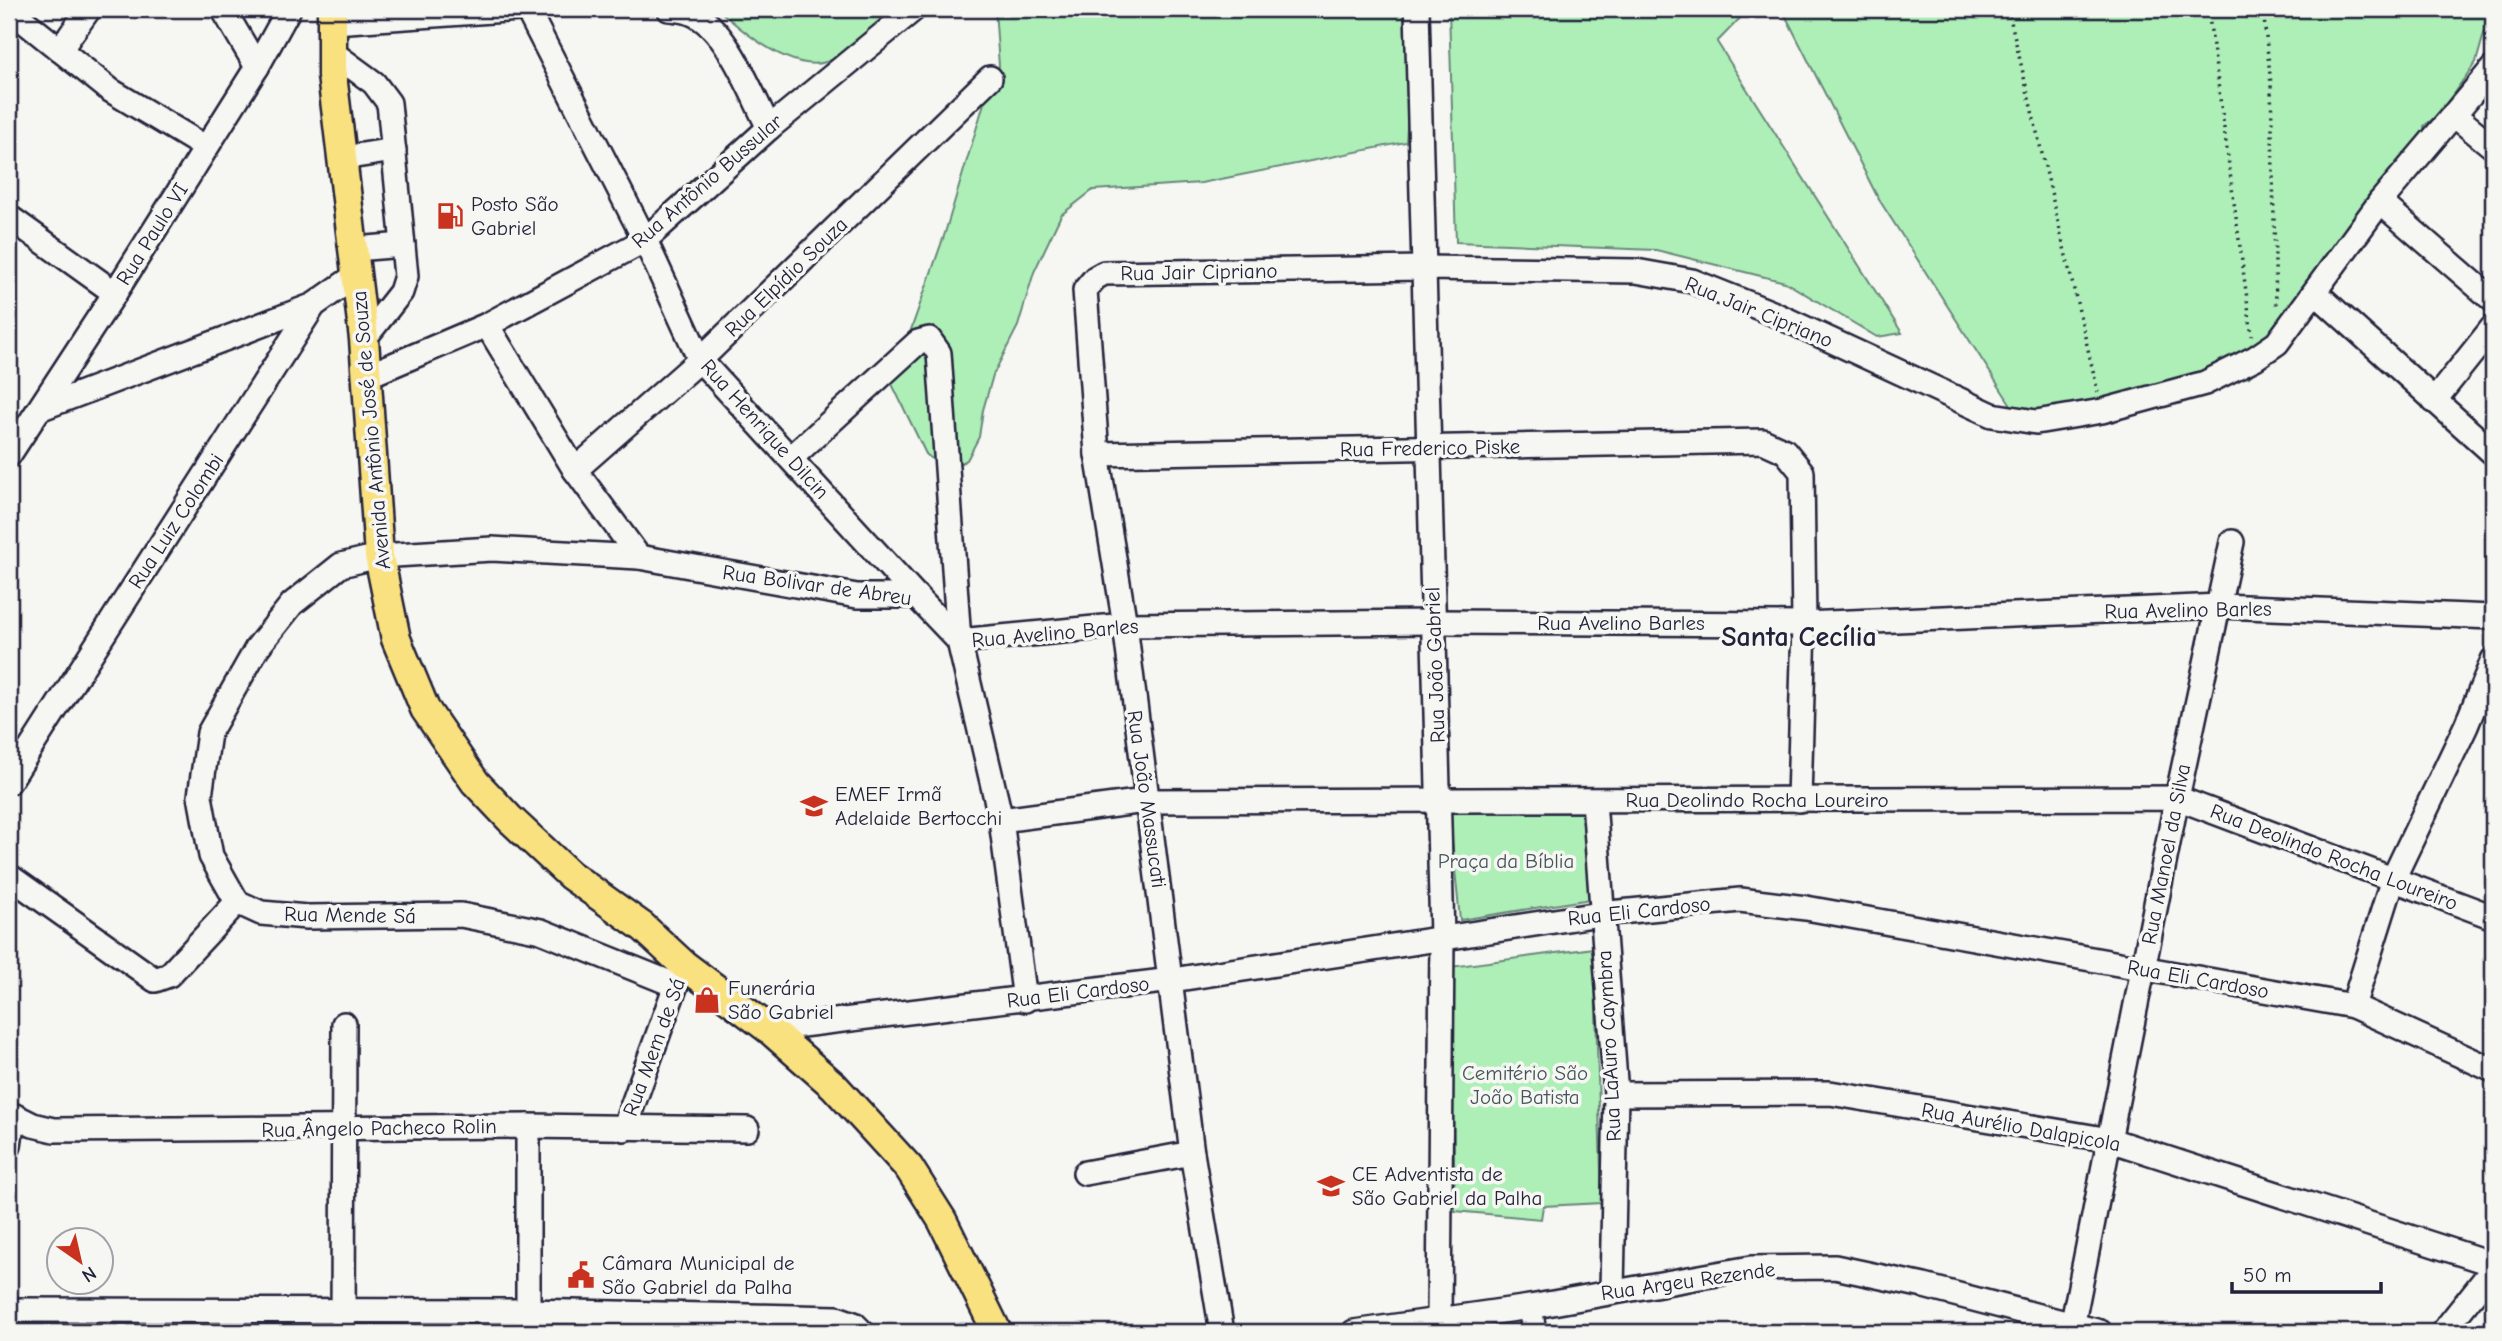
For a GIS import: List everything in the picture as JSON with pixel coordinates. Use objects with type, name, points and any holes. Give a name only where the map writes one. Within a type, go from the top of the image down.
[{"type":"main road","name":"Avenida Antônio José de Souza","points":[[333,15],[332,75],[364,339],[379,556],[396,639],[425,709],[475,782],[570,875],[643,927],[679,975],[769,1028],[834,1086],[909,1168],[942,1220],[997,1332]]},
{"type":"street","points":[[9,9],[110,90],[205,147]]},
{"type":"street","points":[[60,50],[89,9]]},
{"type":"street","points":[[223,9],[257,67]]},
{"type":"street","name":"Rua Paulo VI","points":[[11,445],[42,408],[257,67],[289,9]]},
{"type":"street","points":[[333,15],[520,9]]},
{"type":"street","name":"Rua Henrique Dilcin","points":[[527,9],[645,240],[700,360],[916,596]]},
{"type":"street","points":[[669,9],[691,13],[710,26],[730,52],[769,128]]},
{"type":"street","name":"Rua Antônio Bussular","points":[[367,376],[487,325],[645,240],[769,128],[914,9]]},
{"type":"street","name":"Rua João Gabriel","points":[[1417,9],[1443,936],[1439,1321]]},
{"type":"street","points":[[333,52],[385,95],[389,103],[405,284],[364,339]]},
{"type":"street","name":"Rua Jair Cipriano","points":[[1104,273],[1424,268],[1636,271],[1692,281],[1772,313],[1992,415],[2036,422],[2102,411],[2205,383],[2255,358],[2277,343],[2381,202],[2493,68]]},
{"type":"street","name":"Rua Elpídio Souza","points":[[575,470],[700,360],[990,78]]},
{"type":"street","points":[[2454,115],[2493,146]]},
{"type":"street","points":[[343,158],[394,150]]},
{"type":"street","points":[[2381,202],[2493,300]]},
{"type":"street","points":[[9,218],[115,293]]},
{"type":"street","points":[[356,262],[403,245]]},
{"type":"street","name":"Rua Luiz Colombi","points":[[9,782],[314,305],[356,262]]},
{"type":"street","name":"Rua João Massucati","points":[[1104,273],[1095,278],[1085,290],[1097,454],[1125,625],[1145,801],[1172,980],[1192,1153],[1222,1332]]},
{"type":"street","points":[[2316,293],[2493,453]]},
{"type":"street","points":[[42,408],[314,305]]},
{"type":"street","points":[[487,325],[575,470],[639,557]]},
{"type":"street","points":[[2434,401],[2493,327]]},
{"type":"street","points":[[791,458],[918,342],[929,339],[939,354],[959,641],[1001,820],[1025,1000]]},
{"type":"street","name":"Rua Frederico Piske","points":[[1097,454],[1763,441],[1785,451],[1802,472],[1804,624]]},
{"type":"street","name":"Rua Manoel da Silva","points":[[2072,1329],[2176,798],[2232,542]]},
{"type":"street","name":"Rua Bolivar de Abreu","points":[[379,556],[492,549],[639,557],[857,596],[916,596],[959,641]]},
{"type":"street","points":[[9,876],[155,980],[169,975],[237,902],[211,856],[200,796],[209,733],[257,648],[292,604],[341,565],[379,556]]},
{"type":"street","name":"Rua Avelino Barles","points":[[959,641],[1125,625],[1434,622],[1804,624],[2220,606],[2493,617]]},
{"type":"street","points":[[1799,800],[1804,624]]},
{"type":"street","points":[[2353,1006],[2393,879],[2466,726],[2493,660]]},
{"type":"street","name":"Rua Deolindo Rocha Loureiro","points":[[1001,820],[1145,801],[1439,797],[1594,802],[2176,798],[2493,917]]},
{"type":"street","name":"Rua LaAuro Caymbra","points":[[1594,802],[1600,914],[1616,1094],[1612,1290]]},
{"type":"street","name":"Rua Eli Cardoso","points":[[769,1028],[1025,1000],[1600,914],[1740,900],[1806,908],[2353,1006],[2493,1070]]},
{"type":"street","name":"Rua Mende Sá","points":[[237,902],[261,913],[307,917],[461,915],[541,931],[679,975]]},
{"type":"street","name":"Rua Mem de Sá","points":[[624,1129],[679,975]]},
{"type":"street","points":[[343,1322],[344,1024]]},
{"type":"street","name":"Rua Aurélio Dalapicola","points":[[1616,1094],[1830,1093],[2110,1140],[2493,1264]]},
{"type":"street","points":[[9,1146],[11,1115]]},
{"type":"street","name":"Rua Ângelo Pacheco Rolin","points":[[11,1115],[54,1130],[344,1130],[528,1126],[747,1129]]},
{"type":"street","points":[[528,1126],[528,1322]]},
{"type":"street","points":[[1084,1173],[1192,1153]]},
{"type":"street","name":"Rua Argeu Rezende","points":[[1354,1332],[1530,1307],[1612,1290],[1751,1268],[1835,1267],[1924,1286],[2072,1329],[2100,1332]]},
{"type":"street","points":[[2443,1332],[2493,1269]]},
{"type":"street","points":[[1530,1307],[1534,1332]]},
{"type":"street","points":[[9,1310],[343,1322],[837,1318],[853,1324],[862,1332]]},
{"type":"path","points":[[2008,9],[2102,411]]},
{"type":"path","points":[[2208,9],[2255,358]]},
{"type":"path","points":[[2263,9],[2270,79],[2277,343]]},
{"type":"green space","points":[[718,9],[900,9],[846,53],[826,62],[812,64],[783,56],[768,48]]},
{"type":"green space","points":[[995,9],[1416,9],[1406,142],[1201,183],[1093,190],[1061,215],[1034,272],[1018,326],[993,375],[979,437],[967,460],[946,471],[926,454],[892,384],[945,233],[985,100],[999,66]]},
{"type":"green space","points":[[1449,9],[1749,9],[1717,42],[1902,333],[1877,337],[1785,282],[1656,250],[1456,242]]},
{"type":"green space","points":[[1782,9],[2491,9],[2476,62],[2438,115],[2424,126],[2426,157],[2294,335],[2249,377],[2145,400],[2020,419],[1878,198]]},
{"type":"green space","name":"Praça da Bíblia","points":[[1449,809],[1582,813],[1591,899],[1460,920]]},
{"type":"green space","name":"Cemitério São João Batista","points":[[1594,948],[1602,1203],[1543,1206],[1541,1219],[1455,1211],[1450,967]]},
{"type":"place","name":"Posto São Gabriel","points":[[450,216]]},
{"type":"place","name":"EMEF Irmã Adelaide Bertocchi","points":[[814,806]]},
{"type":"place","name":"Funerária São Gabriel","points":[[707,1000]]},
{"type":"place","name":"CE Adventista de São Gabriel da Palha","points":[[1331,1186]]},
{"type":"place","name":"Câmara Municipal de São Gabriel da Palha","points":[[581,1275]]},
{"type":"district","name":"Santa Cecília","points":[[1799,636]]}]
